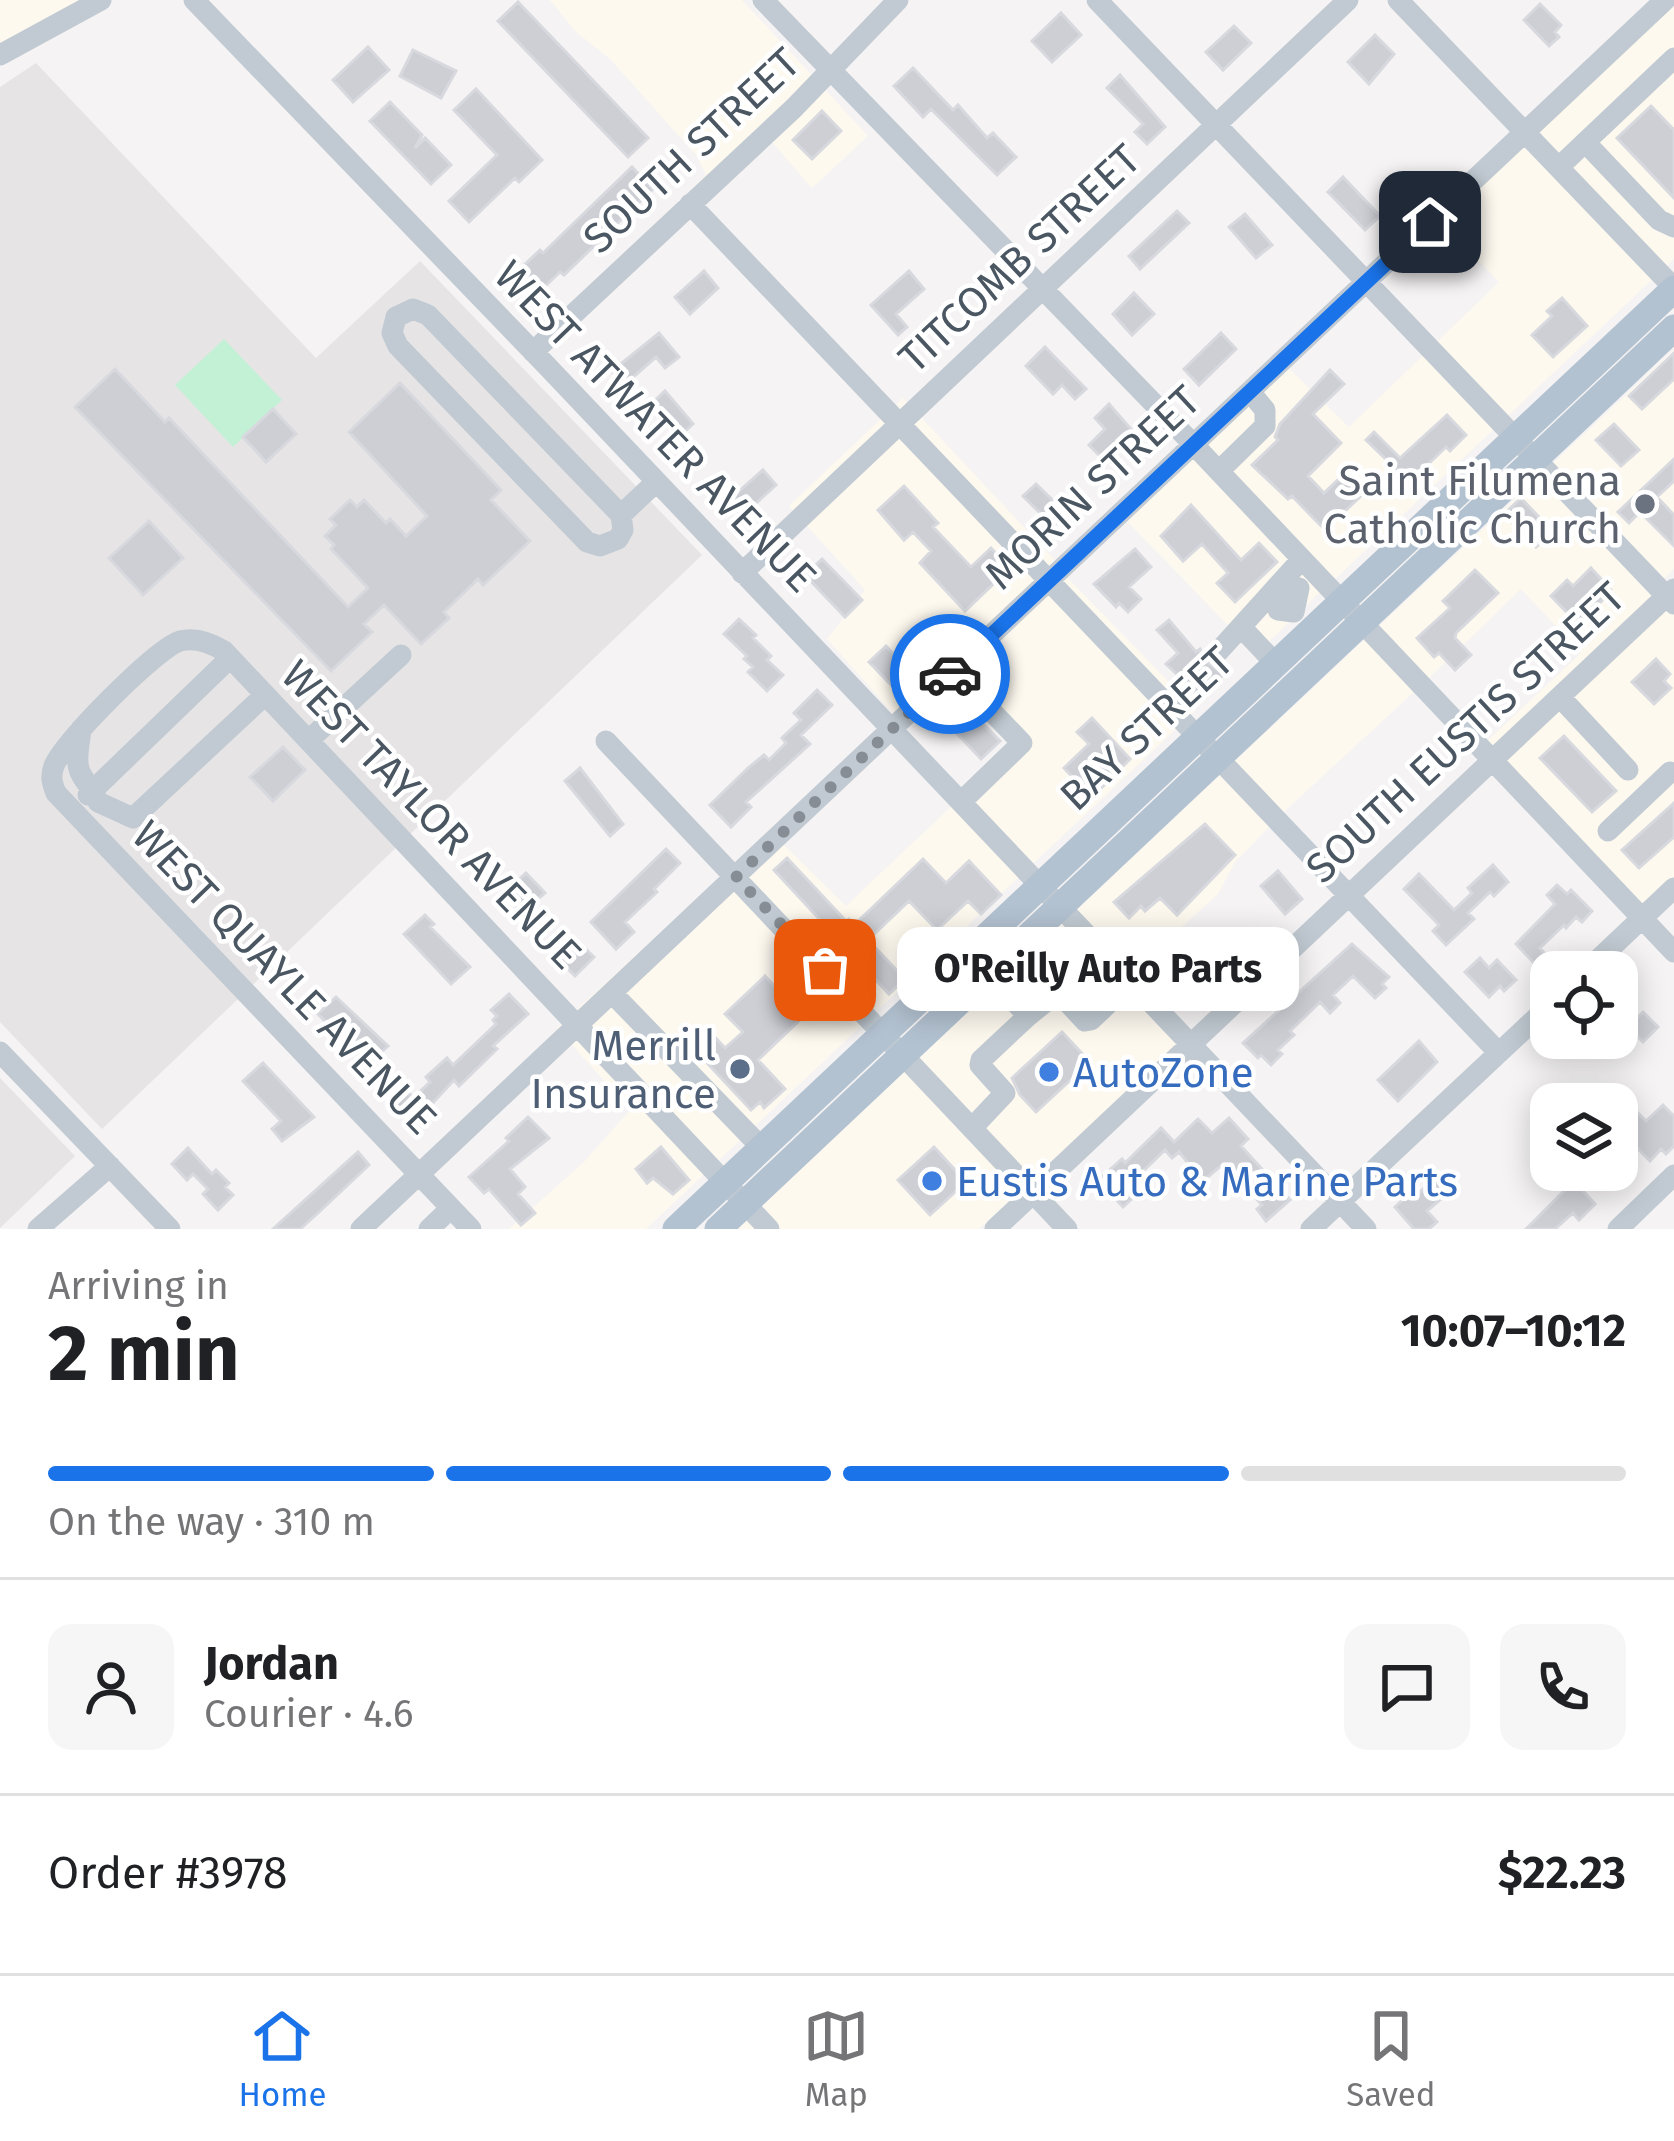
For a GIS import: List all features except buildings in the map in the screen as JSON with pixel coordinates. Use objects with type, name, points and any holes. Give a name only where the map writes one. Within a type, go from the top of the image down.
[{"type":"main road","name":"BAY STREET","points":[[718,1229],[762,1148],[989,974],[1220,757],[1515,438],[1674,289]]},
{"type":"main road","name":"BAY STREET","points":[[676,1229],[735,1193],[894,1044],[1041,885],[1308,634],[1352,612],[1536,459],[1674,328]]},
{"type":"street","points":[[0,55],[101,0]]},
{"type":"street","name":"WEST ATWATER AVENUE","points":[[194,0],[1366,1229]]},
{"type":"street","points":[[763,0],[1219,471],[1295,573],[1300,588],[1294,612],[1287,611],[1308,634]]},
{"type":"street","name":"SOUTH STREET","points":[[533,352],[832,70],[898,0]]},
{"type":"street","points":[[1097,0],[1672,597]]},
{"type":"street","name":"TITCOMB STREET","points":[[742,573],[1348,0]]},
{"type":"street","points":[[1398,0],[1674,289]]},
{"type":"street","name":"MORIN STREET","points":[[362,1229],[1665,0]]},
{"type":"street","points":[[1558,167],[1674,58]]},
{"type":"street","points":[[1585,142],[1659,220],[1674,227]]},
{"type":"street","points":[[690,204],[1499,1053]]},
{"type":"street","points":[[413,309],[428,315],[621,515],[618,539],[599,546],[587,542],[398,346],[392,333],[395,316],[413,309]]},
{"type":"street","points":[[1219,471],[1265,426],[1265,410],[1251,393]]},
{"type":"street","points":[[621,515],[656,482]]},
{"type":"street","points":[[1295,573],[1352,612],[1674,952]]},
{"type":"street","points":[[1218,652],[1295,573]]},
{"type":"street","name":"SOUTH EUSTIS STREET","points":[[995,1229],[1492,758],[1672,597]]},
{"type":"street","points":[[1242,628],[1276,664]]},
{"type":"street","name":"WEST TAYLOR AVENUE","points":[[51,776],[60,753],[81,729],[167,646],[193,639],[213,644],[770,1229]]},
{"type":"street","points":[[309,740],[401,656]]},
{"type":"street","points":[[72,810],[230,658]]},
{"type":"street","points":[[953,671],[1022,743],[962,801]]},
{"type":"street","points":[[81,729],[81,774],[95,789],[98,802],[133,818],[265,695]]},
{"type":"street","points":[[1560,697],[1628,770]]},
{"type":"street","points":[[606,741],[1066,1229]]},
{"type":"street","points":[[1608,831],[1673,772]]},
{"type":"street","name":"WEST QUAYLE AVENUE","points":[[51,776],[56,793],[471,1229]]},
{"type":"street","points":[[1607,951],[1674,888]]},
{"type":"street","points":[[989,974],[1028,1016]]},
{"type":"street","points":[[972,1128],[1006,1093],[980,1065],[981,1060],[1028,1016],[1058,992],[1085,1021],[1090,1020],[1132,981]]},
{"type":"street","points":[[612,993],[762,1148]]},
{"type":"street","points":[[1311,1229],[1530,1024]]},
{"type":"street","points":[[4,1064],[170,1229]]},
{"type":"street","points":[[38,1229],[110,1166]]},
{"type":"street","points":[[1618,1229],[1674,1175]]},
{"type":"street","points":[[430,1229],[451,1208]]},
{"type":"shaded area","points":[[0,0],[84,0],[0,46]]},
{"type":"shaded area","points":[[550,0],[742,0],[868,136],[812,188],[764,133],[681,200],[706,175],[696,155]]},
{"type":"shaded area","points":[[1674,0],[1674,259],[1334,580],[1197,435],[1277,357],[1349,427],[1499,282],[1432,211]]},
{"type":"shaded area","points":[[36,63],[316,358],[420,261],[702,555],[102,1129],[0,1022],[0,87]]},
{"type":"shaded area","points":[[1674,350],[1674,569],[1655,588],[1674,607],[1674,878],[1643,907],[1487,741],[1581,653],[1521,589],[1428,679],[1378,627]]},
{"type":"shaded area","points":[[903,398],[1196,710],[646,1229],[509,1229],[584,1162],[630,1110],[557,1028],[770,831],[846,906],[1013,748],[949,680],[900,721],[827,639],[865,590],[789,506]]},
{"type":"shaded area","points":[[1185,447],[1321,591],[1256,654],[1118,512]]},
{"type":"shaded area","points":[[1366,638],[1416,690],[1286,810],[1235,862],[1218,894],[1133,971],[1188,1035],[979,1229],[737,1229]]},
{"type":"shaded area","points":[[0,1078],[75,1156],[0,1228]]},
{"type":"green space","points":[[224,339],[282,400],[233,447],[175,385]]},
{"type":"way so far","points":[[825,970],[736,877],[950,674]]},
{"type":"place","name":"Saint Filumena Catholic Church","points":[[1645,504]]},
{"type":"place","name":"O'Reilly Auto Parts","points":[[825,970]]},
{"type":"place","name":"Merrill Insurance","points":[[740,1069]]},
{"type":"place","name":"AutoZone","points":[[1049,1072]]},
{"type":"place","name":"Eustis Auto & Marine Parts","points":[[932,1181]]},
{"type":"route","points":[[950,674],[1430,222]]}]
